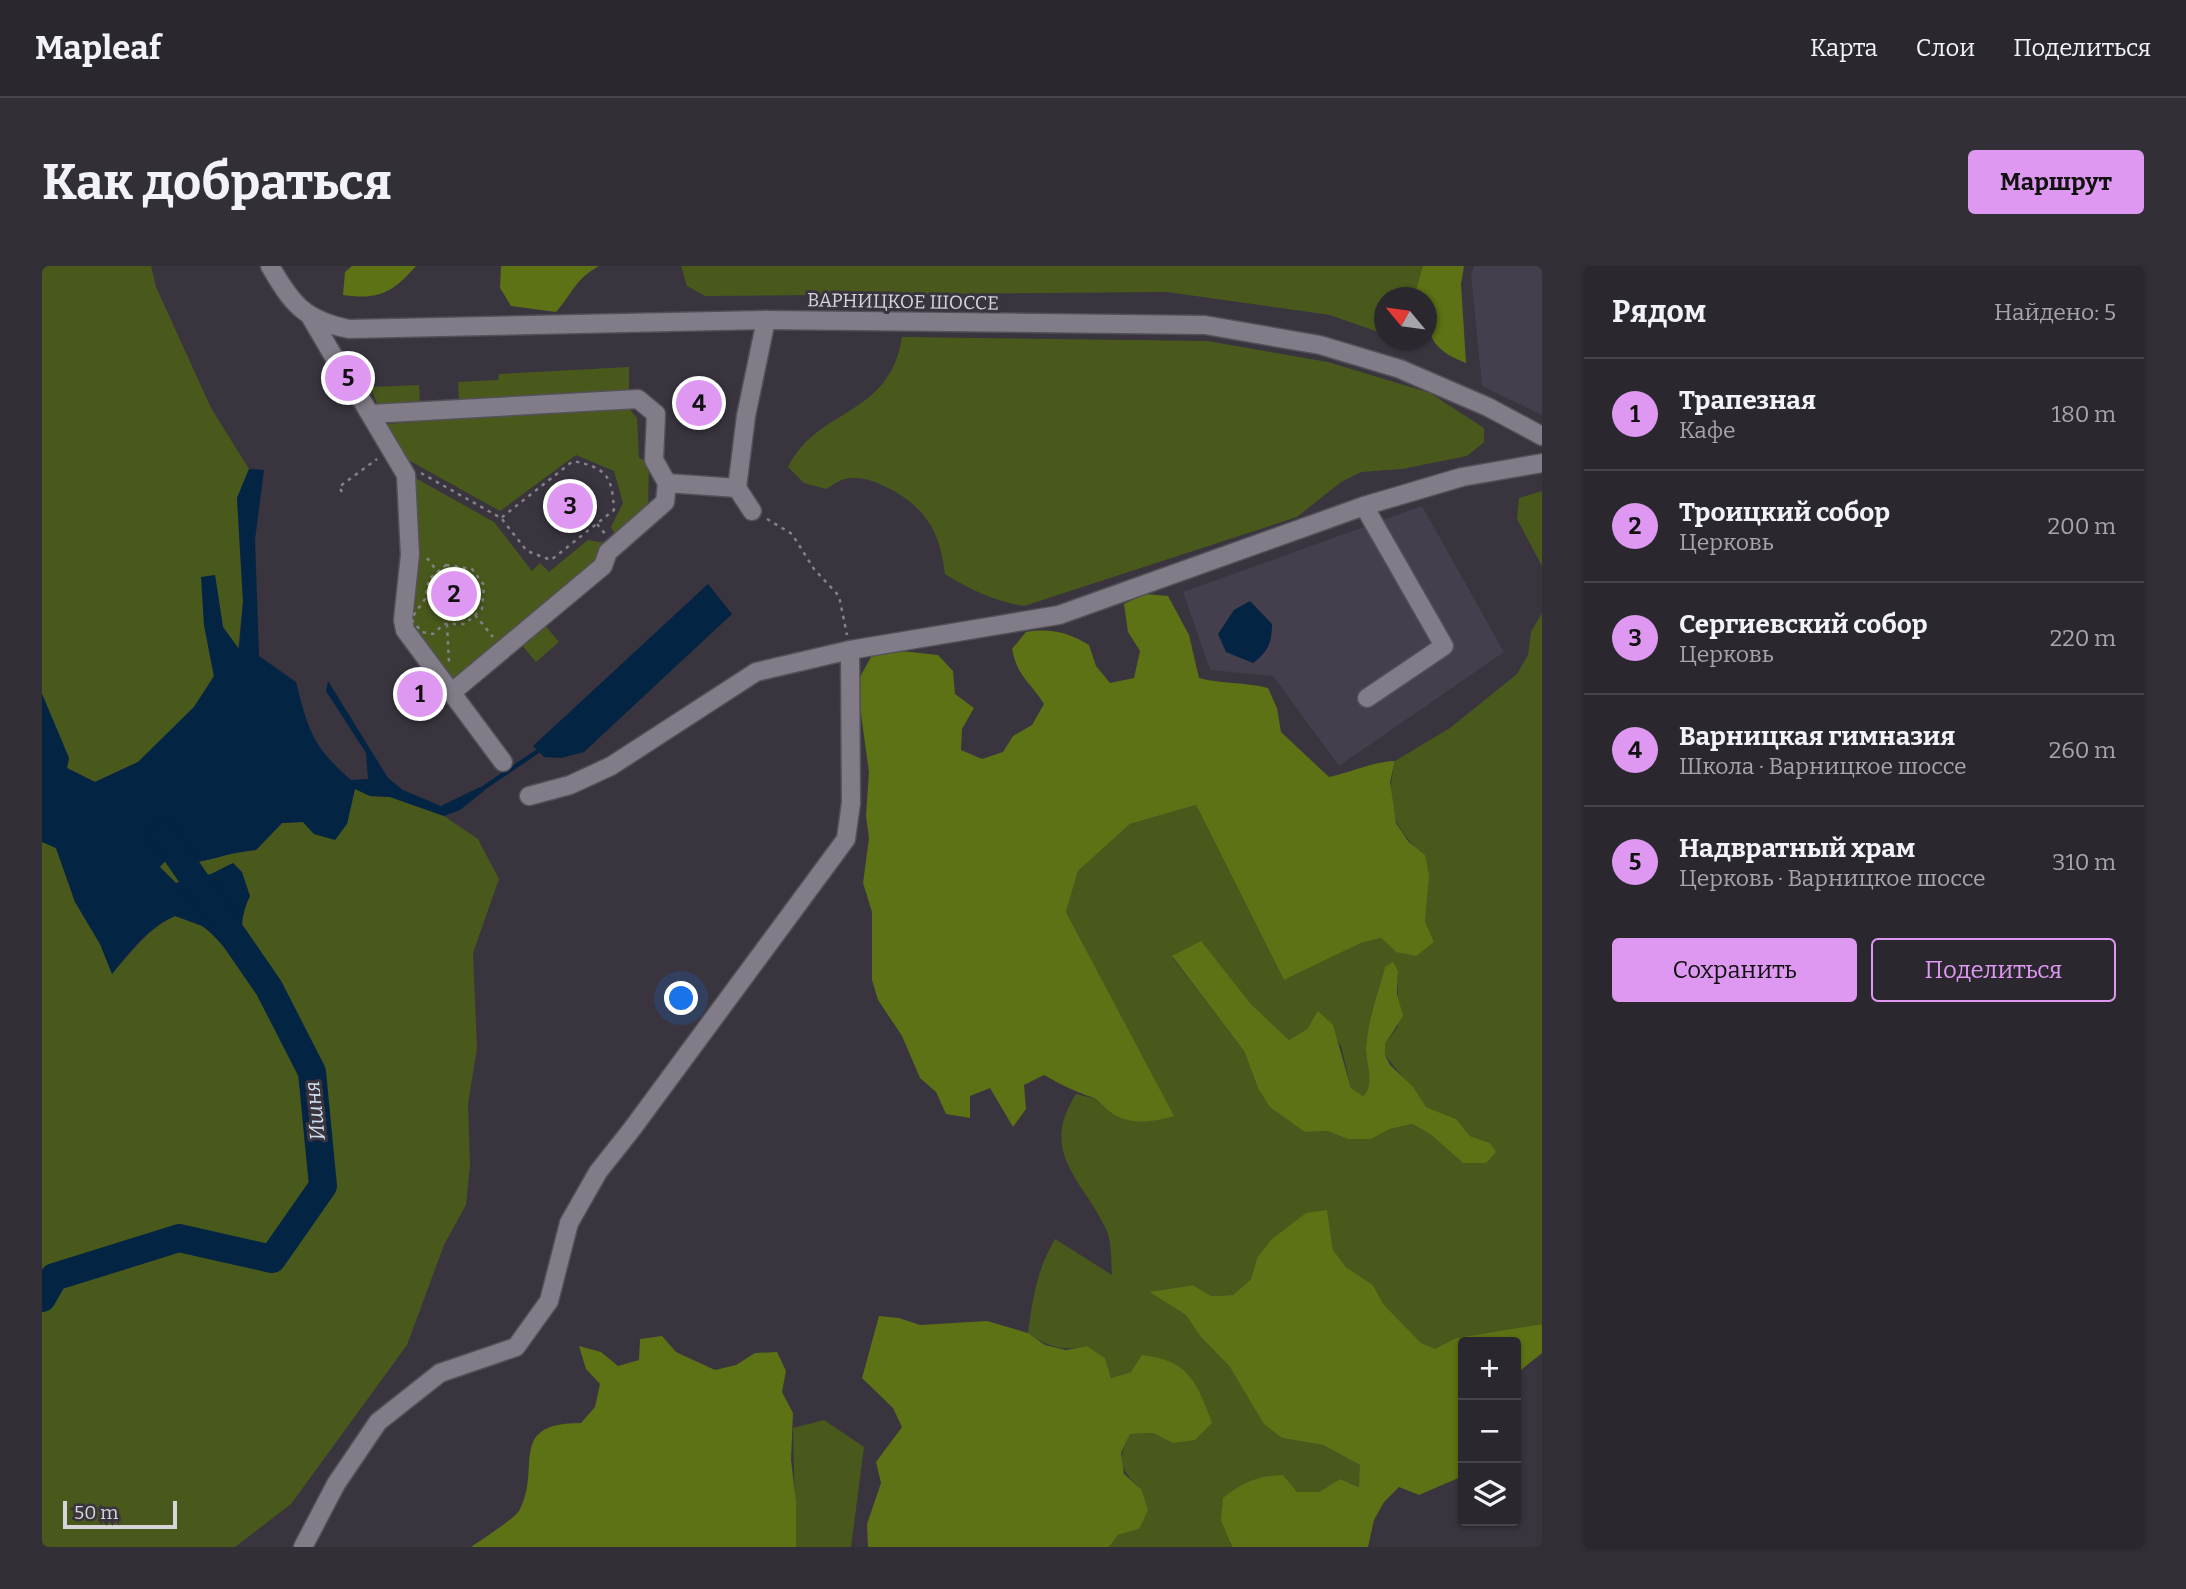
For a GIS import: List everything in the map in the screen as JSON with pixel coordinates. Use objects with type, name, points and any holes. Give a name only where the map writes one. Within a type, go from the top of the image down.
[{"type":"street","name":"ВАРНИЦКОЕ ШОССЕ","points":[[270,266],[290,299],[310,316],[335,326],[369,331],[766,320],[1205,325],[1320,345],[1400,369],[1488,407],[1542,436]]},
{"type":"street","points":[[310,316],[341,369]]},
{"type":"street","points":[[752,511],[737,488],[746,416],[766,320]]},
{"type":"street","points":[[358,394],[406,475],[410,555],[403,620],[405,630],[503,762]]},
{"type":"street","points":[[371,414],[638,399],[656,414],[654,460],[667,483],[665,502],[608,552],[603,566],[451,693]]},
{"type":"street","points":[[529,796],[578,782],[611,766],[756,672],[850,650],[1059,615],[1364,506],[1462,477],[1542,463]]},
{"type":"street","points":[[667,483],[737,488]]},
{"type":"street","points":[[1364,506],[1444,646],[1367,698]]},
{"type":"street","points":[[303,1547],[336,1484],[378,1422],[440,1373],[516,1347],[549,1301],[569,1223],[598,1172],[846,839],[851,803],[850,650]]},
{"type":"path","points":[[342,492],[339,487],[391,449]]},
{"type":"path","points":[[420,472],[501,518],[527,551],[551,560],[614,510],[612,484],[598,466],[573,461],[501,518]]},
{"type":"path","points":[[362,464],[365,468]]},
{"type":"path","points":[[752,511],[792,534],[814,569],[839,596],[850,650]]},
{"type":"path","points":[[597,524],[605,534]]},
{"type":"path","points":[[446,565],[472,569],[484,585],[482,609],[465,625],[447,624],[433,634],[422,632],[411,619],[425,599],[429,579],[446,565]]},
{"type":"path","points":[[475,615],[503,649]]},
{"type":"path","points":[[447,624],[449,666]]},
{"type":"shaded area","points":[[1474,266],[1542,266],[1542,415],[1482,386],[1471,274]]},
{"type":"shaded area","points":[[1422,506],[1504,652],[1339,766],[1273,676],[1210,670],[1183,592]]},
{"type":"green space","points":[[42,266],[151,266],[156,287],[211,408],[249,469],[237,498],[243,601],[238,650],[223,627],[215,576],[202,577],[204,625],[214,677],[194,707],[138,762],[95,782],[67,768],[69,758],[42,694]]},
{"type":"green space","points":[[352,266],[416,266],[400,283],[384,292],[366,296],[343,295],[345,272]]},
{"type":"green space","points":[[501,266],[599,266],[579,281],[556,312],[511,306],[500,288]]},
{"type":"green space","points":[[681,266],[1423,266],[1418,287],[1374,287],[1374,330],[1330,315],[1167,292],[705,296],[687,286]]},
{"type":"green space","points":[[1423,266],[1464,266],[1461,284],[1466,363],[1454,358],[1437,345],[1437,287],[1417,287]]},
{"type":"green space","points":[[902,337],[1207,341],[1328,362],[1430,393],[1484,428],[1484,442],[1467,456],[1402,469],[1361,472],[1341,482],[1297,517],[1024,606],[983,594],[945,574],[934,531],[919,510],[896,492],[874,482],[855,478],[843,480],[826,489],[804,483],[788,467],[801,447],[817,432],[868,398],[883,383],[895,363]]},
{"type":"green space","points":[[629,367],[629,393],[379,408],[370,387],[419,385],[420,403],[459,401],[458,382],[498,380],[499,374]]},
{"type":"green space","points":[[626,405],[637,418],[639,458],[649,462],[648,511],[617,539],[611,527],[623,503],[614,471],[576,455],[500,511],[403,457],[387,424]]},
{"type":"green space","points":[[410,475],[494,522],[532,571],[540,563],[549,572],[588,540],[605,543],[599,561],[451,685],[407,628]]},
{"type":"green space","points":[[1542,491],[1542,566],[1517,519],[1519,498]]},
{"type":"green space","points":[[1145,594],[1168,596],[1189,635],[1199,678],[1268,688],[1277,708],[1281,732],[1329,777],[1395,761],[1390,782],[1396,823],[1408,841],[1425,855],[1429,875],[1425,921],[1434,942],[1416,956],[1396,952],[1381,938],[1361,943],[1284,980],[1196,805],[1130,824],[1078,871],[1066,912],[1174,1116],[1149,1121],[1125,1119],[1110,1112],[1094,1098],[1044,1075],[1024,1085],[1026,1109],[1013,1127],[990,1088],[970,1096],[970,1118],[946,1114],[936,1092],[920,1078],[902,1036],[878,1000],[872,980],[872,912],[863,883],[869,838],[866,816],[869,772],[859,700],[860,677],[871,657],[892,650],[938,655],[953,671],[955,694],[974,708],[962,729],[961,750],[982,759],[1003,752],[1013,736],[1032,725],[1044,704],[1014,659],[1012,649],[1026,632],[1059,632],[1089,645],[1096,666],[1110,683],[1134,678],[1140,651],[1128,632],[1124,604]]},
{"type":"green space","points":[[1542,613],[1542,1324],[1458,1337],[1435,1350],[1421,1343],[1382,1304],[1373,1285],[1346,1267],[1333,1250],[1327,1211],[1257,1258],[1251,1279],[1233,1295],[1211,1296],[1193,1285],[1149,1292],[1186,1315],[1199,1335],[1230,1367],[1282,1438],[1323,1445],[1360,1465],[1360,1487],[1340,1479],[1319,1492],[1297,1492],[1229,1543],[1232,1547],[1109,1547],[1118,1535],[1139,1529],[1141,1489],[1128,1476],[1122,1464],[1123,1451],[1130,1434],[1153,1433],[1173,1443],[1131,1372],[1111,1378],[1105,1358],[1087,1346],[1056,1347],[1028,1333],[1040,1273],[1055,1239],[1112,1275],[1111,1247],[1107,1231],[1068,1166],[1063,1150],[1061,1133],[1065,1115],[1076,1094],[1096,1099],[1111,1113],[1173,1115],[1066,912],[1078,871],[1130,824],[1196,805],[1284,980],[1361,943],[1381,938],[1396,952],[1434,942],[1425,921],[1425,855],[1405,835],[1398,824],[1391,802],[1395,761],[1450,728],[1517,674],[1528,655],[1531,632]],"holes":[[[1172,957],[1250,1003],[1289,1040],[1307,1029],[1318,1012],[1341,1046],[1351,1088],[1363,1096],[1369,1086],[1366,1049],[1373,1008],[1385,967],[1398,971],[1398,1026],[1385,1044],[1385,1055],[1426,1107],[1456,1119],[1470,1136],[1490,1143],[1463,1163],[1430,1134],[1412,1124],[1390,1129],[1371,1139],[1348,1139],[1327,1131],[1305,1132],[1258,1088],[1244,1051]]]},
{"type":"green space","points":[[543,623],[559,642],[536,662],[520,643]]},
{"type":"green space","points":[[354,788],[370,796],[390,797],[444,816],[478,839],[499,879],[473,953],[477,1048],[468,1104],[470,1165],[466,1205],[444,1245],[407,1345],[291,1504],[235,1547],[42,1547],[42,842],[56,848],[75,902],[100,944],[112,973],[148,934],[175,916],[202,926],[214,936],[250,982],[264,973],[248,965],[242,930],[250,896],[233,863],[211,874],[176,883],[159,867],[168,858],[175,865],[256,850],[282,823],[303,822],[314,834],[347,824]]},
{"type":"green space","points":[[1201,941],[1250,1003],[1289,1040],[1307,1029],[1318,1011],[1333,1025],[1351,1088],[1363,1096],[1369,1086],[1366,1049],[1371,1018],[1385,967],[1393,962],[1398,971],[1397,994],[1403,1016],[1385,1044],[1385,1055],[1390,1065],[1413,1087],[1426,1107],[1456,1119],[1470,1136],[1490,1143],[1496,1152],[1486,1163],[1463,1163],[1430,1134],[1412,1124],[1390,1129],[1371,1139],[1348,1139],[1327,1131],[1305,1132],[1270,1107],[1258,1088],[1244,1051],[1172,956]]},
{"type":"green space","points":[[1327,1210],[1333,1250],[1346,1267],[1373,1285],[1383,1304],[1421,1343],[1435,1349],[1458,1338],[1458,1478],[1419,1495],[1399,1487],[1384,1502],[1374,1520],[1368,1547],[1232,1547],[1221,1520],[1223,1498],[1237,1488],[1258,1478],[1283,1475],[1297,1492],[1319,1492],[1340,1479],[1359,1487],[1360,1465],[1323,1445],[1282,1438],[1264,1424],[1230,1367],[1199,1335],[1186,1315],[1149,1292],[1193,1285],[1211,1296],[1233,1295],[1251,1279],[1257,1258],[1271,1240],[1306,1213]]},
{"type":"green space","points":[[879,1316],[899,1318],[920,1325],[987,1321],[1028,1333],[1045,1345],[1066,1350],[1087,1346],[1105,1358],[1111,1378],[1131,1372],[1142,1355],[1171,1362],[1181,1368],[1196,1385],[1212,1423],[1195,1440],[1173,1443],[1153,1433],[1130,1434],[1121,1453],[1124,1474],[1141,1489],[1148,1510],[1139,1529],[1118,1535],[1109,1547],[868,1547],[867,1524],[881,1483],[876,1462],[902,1427],[893,1408],[862,1378]]},
{"type":"green space","points":[[1542,1324],[1542,1353],[1521,1370],[1521,1337],[1462,1337]]},
{"type":"green space","points":[[662,1336],[676,1352],[715,1370],[736,1365],[755,1353],[777,1352],[786,1371],[782,1392],[793,1413],[791,1460],[796,1502],[796,1547],[471,1547],[519,1511],[525,1495],[534,1440],[543,1431],[558,1425],[581,1423],[595,1407],[600,1384],[586,1369],[579,1346],[601,1352],[618,1366],[639,1360],[640,1339]]},
{"type":"green space","points":[[824,1420],[864,1447],[851,1547],[796,1547],[793,1428]]},
{"type":"water","points":[[249,469],[264,470],[255,540],[259,656],[296,682],[314,737],[328,758],[351,780],[368,779],[366,753],[326,691],[328,681],[388,778],[403,790],[441,806],[480,787],[484,791],[460,810],[444,816],[390,797],[370,796],[355,789],[347,824],[335,840],[314,834],[303,822],[282,823],[256,850],[175,865],[168,858],[160,867],[176,883],[211,874],[233,863],[242,872],[250,896],[242,922],[242,939],[248,965],[264,973],[269,988],[250,982],[228,952],[202,926],[175,916],[148,934],[112,974],[100,944],[75,902],[56,848],[42,842],[42,694],[69,758],[67,768],[95,782],[138,762],[194,707],[214,676],[204,625],[201,577],[215,575],[223,627],[239,649],[243,601],[237,498]]},
{"type":"water","points":[[708,584],[732,614],[584,752],[561,758],[544,757],[533,746]]},
{"type":"water","points":[[1250,601],[1272,624],[1268,646],[1253,663],[1226,652],[1218,634],[1234,610]]},
{"type":"waterway","points":[[482,789],[538,751]]},
{"type":"waterway","name":"Ишня","points":[[42,1298],[54,1277],[179,1238],[272,1259],[323,1186],[312,1072],[269,988],[163,834]]},
{"type":"tunnel","points":[[341,369],[358,394]]},
{"type":"place","name":"Надвратный храм","points":[[348,378]]},
{"type":"place","name":"Варницкая гимназия","points":[[699,403]]},
{"type":"place","name":"Сергиевский собор","points":[[570,506]]},
{"type":"place","name":"Троицкий собор","points":[[454,594]]},
{"type":"place","name":"Трапезная","points":[[420,694]]}]
